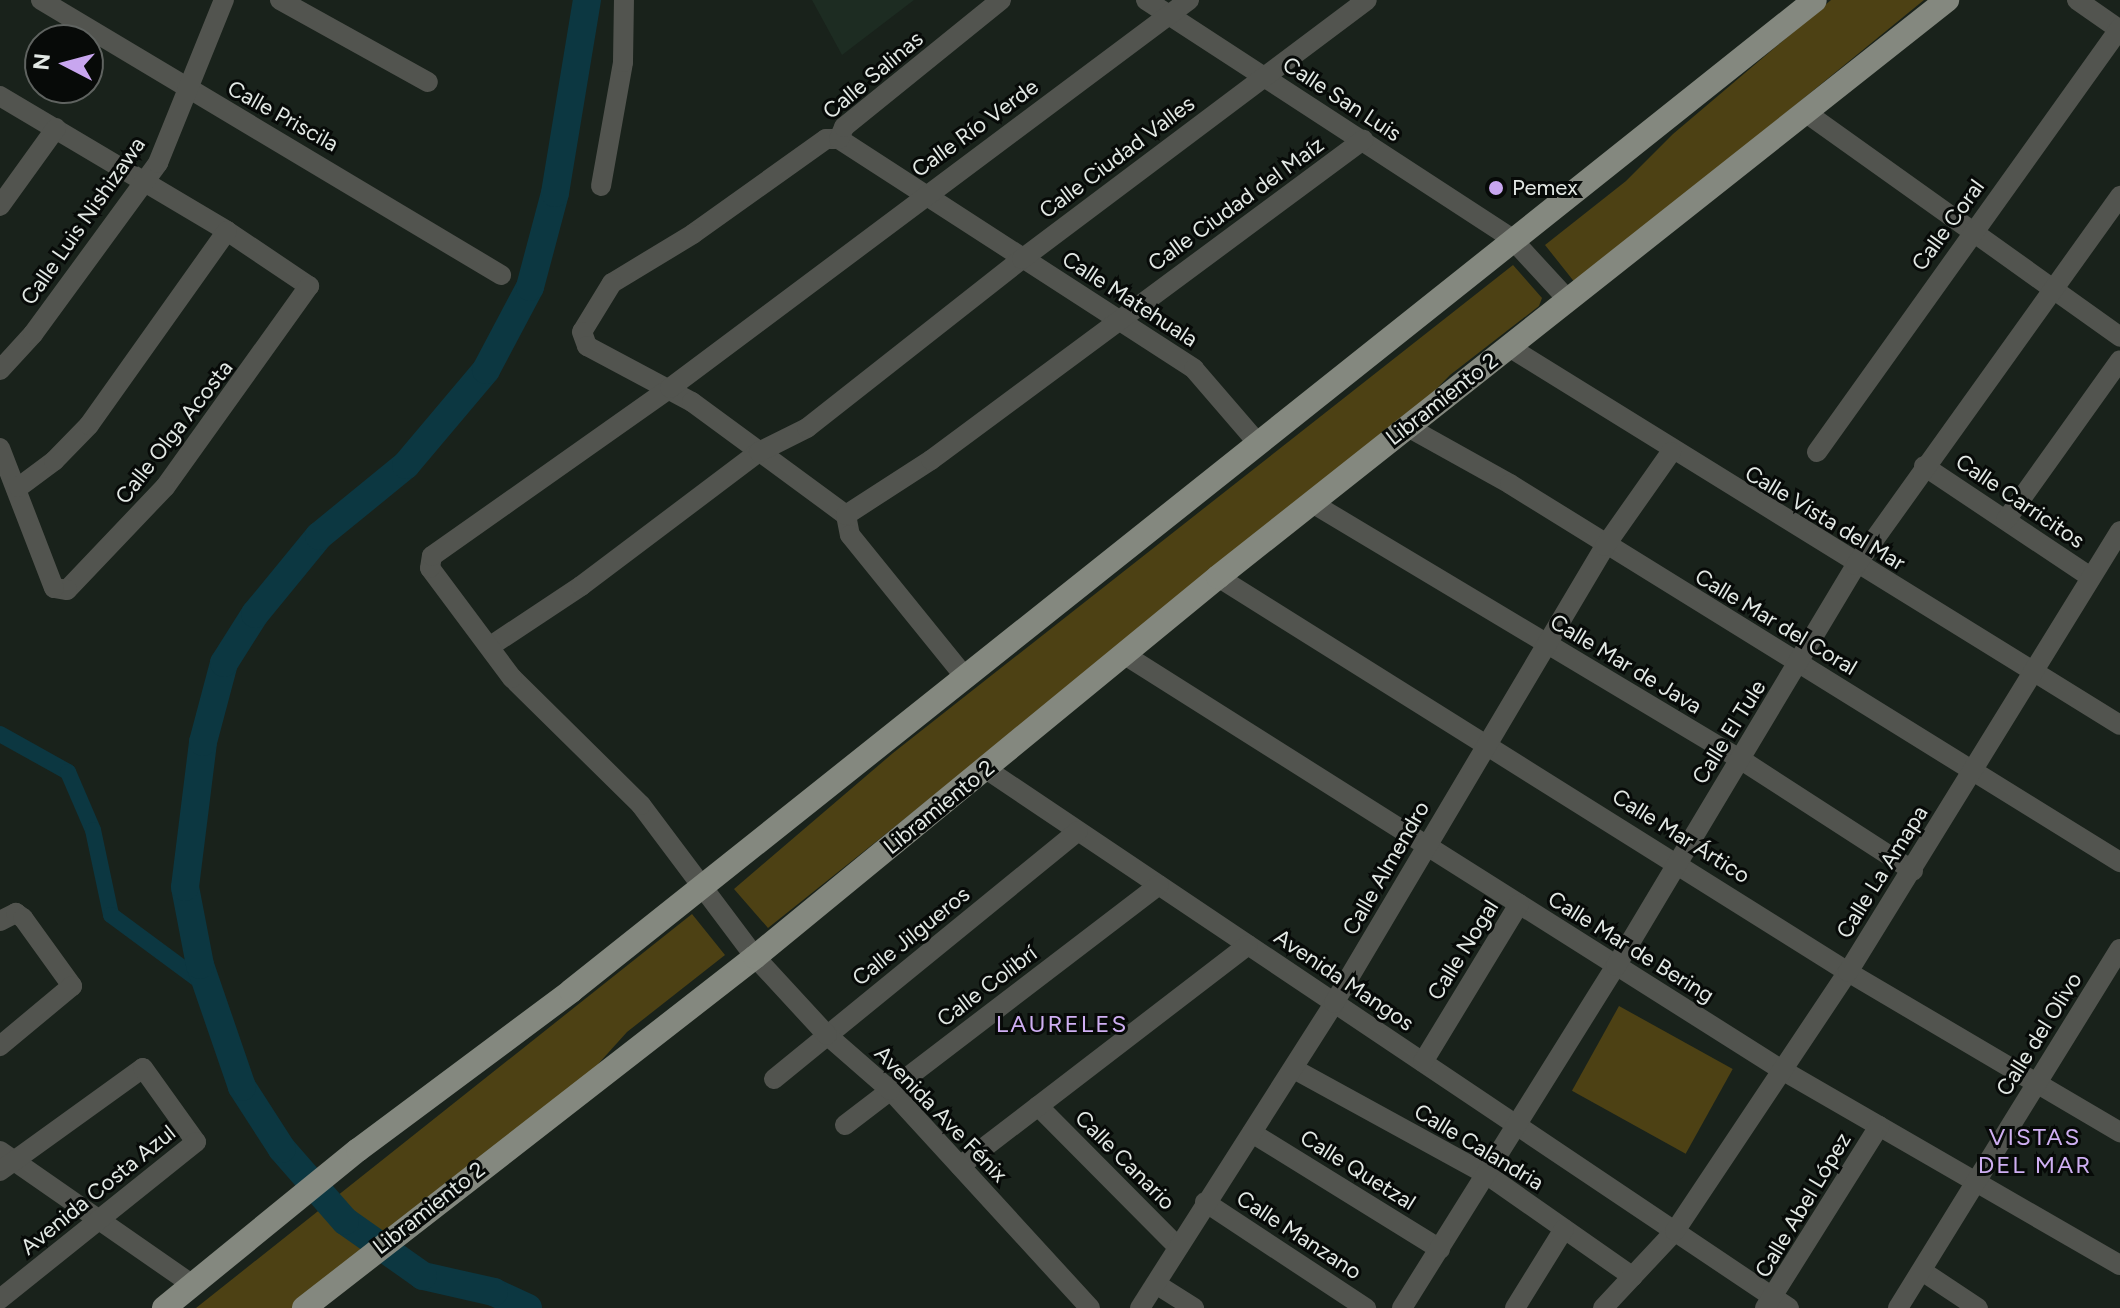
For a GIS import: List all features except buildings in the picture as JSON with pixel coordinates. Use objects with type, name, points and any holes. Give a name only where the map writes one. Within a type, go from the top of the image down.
[{"type":"main road","points":[[164,1308],[358,1150],[571,991],[702,883],[1815,0]]},
{"type":"main road","name":"Libramiento 2","points":[[304,1308],[350,1269],[755,957],[1406,426],[1947,0]]},
{"type":"street","name":"Calle Priscila","points":[[41,0],[189,90],[345,178],[501,275]]},
{"type":"street","name":"Calle Luis Nishizawa","points":[[0,370],[33,334],[145,181],[189,90],[224,0]]},
{"type":"street","points":[[280,0],[428,82]]},
{"type":"street","points":[[601,186],[623,62],[624,0]]},
{"type":"street","name":"Calle Salinas","points":[[670,388],[587,346],[582,332],[612,283],[693,234],[826,139],[839,139],[844,127],[1001,0]]},
{"type":"street","name":"Calle San Luis","points":[[1146,0],[1512,239]]},
{"type":"street","name":"Calle Río Verde","points":[[492,645],[432,573],[432,556],[670,388],[789,294],[1189,0]]},
{"type":"street","name":"Calle Ciudad Valles","points":[[492,645],[581,586],[759,452],[807,428],[1022,259],[1367,0]]},
{"type":"street","points":[[2077,0],[2120,29]]},
{"type":"street","name":"Calle Coral","points":[[1817,452],[2120,29]]},
{"type":"street","points":[[0,96],[227,231],[89,425],[54,461],[19,487],[0,448]]},
{"type":"street","points":[[1805,112],[2120,337]]},
{"type":"street","points":[[0,206],[56,128]]},
{"type":"street","name":"Calle Matehuala","points":[[839,139],[1194,369],[1257,442]]},
{"type":"street","name":"Calle Ciudad del Maíz","points":[[846,515],[983,421],[1363,140]]},
{"type":"street","name":"Calle El Tule","points":[[1402,1308],[1616,966],[1799,665],[1856,565],[2120,196]]},
{"type":"street","name":"Calle Olga Acosta","points":[[19,487],[54,588],[60,592],[127,532],[165,487],[309,286],[227,231]]},
{"type":"street","points":[[1512,239],[1568,300]]},
{"type":"street","name":"Calle Vista del Mar","points":[[1509,347],[1671,452],[2120,725]]},
{"type":"street","points":[[2006,520],[2120,360]]},
{"type":"street","points":[[670,388],[846,515],[850,535],[965,677]]},
{"type":"street","name":"Calle Mar del Coral","points":[[1406,426],[2120,862]]},
{"type":"street","name":"Calle Almendro","points":[[1140,1308],[1205,1202],[1294,1069],[1605,546],[1671,452]]},
{"type":"street","name":"Calle Carricitos","points":[[1924,466],[2089,576]]},
{"type":"street","name":"Calle Mar de Java","points":[[1312,503],[1740,759],[1913,871]]},
{"type":"street","name":"Calle La Amapa","points":[[1603,1308],[1675,1231],[1848,972],[1913,871],[2030,671],[2120,531]]},
{"type":"street","name":"Calle Mar Ártico","points":[[1218,577],[1678,862],[1848,972],[2120,1132]]},
{"type":"street","name":"Avenida Ave Fénix","points":[[492,645],[512,678],[641,805],[755,957],[827,1035],[890,1090],[1090,1308]]},
{"type":"street","name":"Calle Mar de Bering","points":[[1125,655],[1782,1070],[2120,1265]]},
{"type":"street","name":"Avenida Mangos","points":[[986,769],[1675,1231],[1776,1305]]},
{"type":"street","name":"Calle Jilgueros","points":[[774,1079],[1078,831]]},
{"type":"street","name":"Calle Colibrí","points":[[845,1125],[1159,885]]},
{"type":"street","name":"Calle Nogal","points":[[1423,1062],[1519,904]]},
{"type":"street","points":[[0,1046],[72,986],[8,917]]},
{"type":"street","points":[[960,1166],[1248,945]]},
{"type":"street","name":"Calle del Olivo","points":[[1898,1308],[2120,949]]},
{"type":"street","name":"Calle Calandria","points":[[1294,1069],[1486,1174],[1633,1277]]},
{"type":"street","name":"Avenida Costa Azul","points":[[0,1299],[196,1142],[149,1070],[137,1070],[4,1161]]},
{"type":"street","name":"Calle Canario","points":[[1038,1106],[1178,1247]]},
{"type":"street","name":"Calle Abel López","points":[[1776,1305],[1879,1126]]},
{"type":"street","name":"Calle Quetzal","points":[[1252,1133],[1440,1249]]},
{"type":"street","points":[[4,1161],[99,1220],[193,1285]]},
{"type":"street","name":"Calle Manzano","points":[[1205,1202],[1366,1308]]},
{"type":"street","points":[[1515,1308],[1564,1229]]},
{"type":"street","points":[[1922,1271],[1978,1308]]},
{"type":"street","points":[[1156,1284],[1194,1308]]},
{"type":"shaded area","points":[[812,0],[914,0],[842,55]]},
{"type":"shaded area","points":[[1831,0],[1924,0],[1576,284],[1545,245],[1626,181],[1673,134]]},
{"type":"shaded area","points":[[1513,265],[1542,298],[1539,306],[1450,375],[1415,411],[768,928],[734,889],[893,753]]},
{"type":"shaded area","points":[[692,914],[725,955],[627,1032],[590,1073],[297,1308],[196,1308]]},
{"type":"shaded area","points":[[1619,1006],[1733,1069],[1686,1154],[1572,1091]]},
{"type":"waterway","points":[[528,1308],[494,1292],[423,1276],[345,1221],[282,1149],[242,1087],[200,965],[185,887],[203,742],[224,663],[255,614],[319,536],[406,465],[486,370],[530,287],[555,193],[587,0]]},
{"type":"waterway","points":[[0,734],[68,772],[93,830],[111,915],[207,986]]},
{"type":"place","name":"Pemex","points":[[1496,188]]},
{"type":"district","name":"LAURELES","points":[[1062,1024]]},
{"type":"district","name":"VISTAS DEL MAR","points":[[2035,1151]]}]
